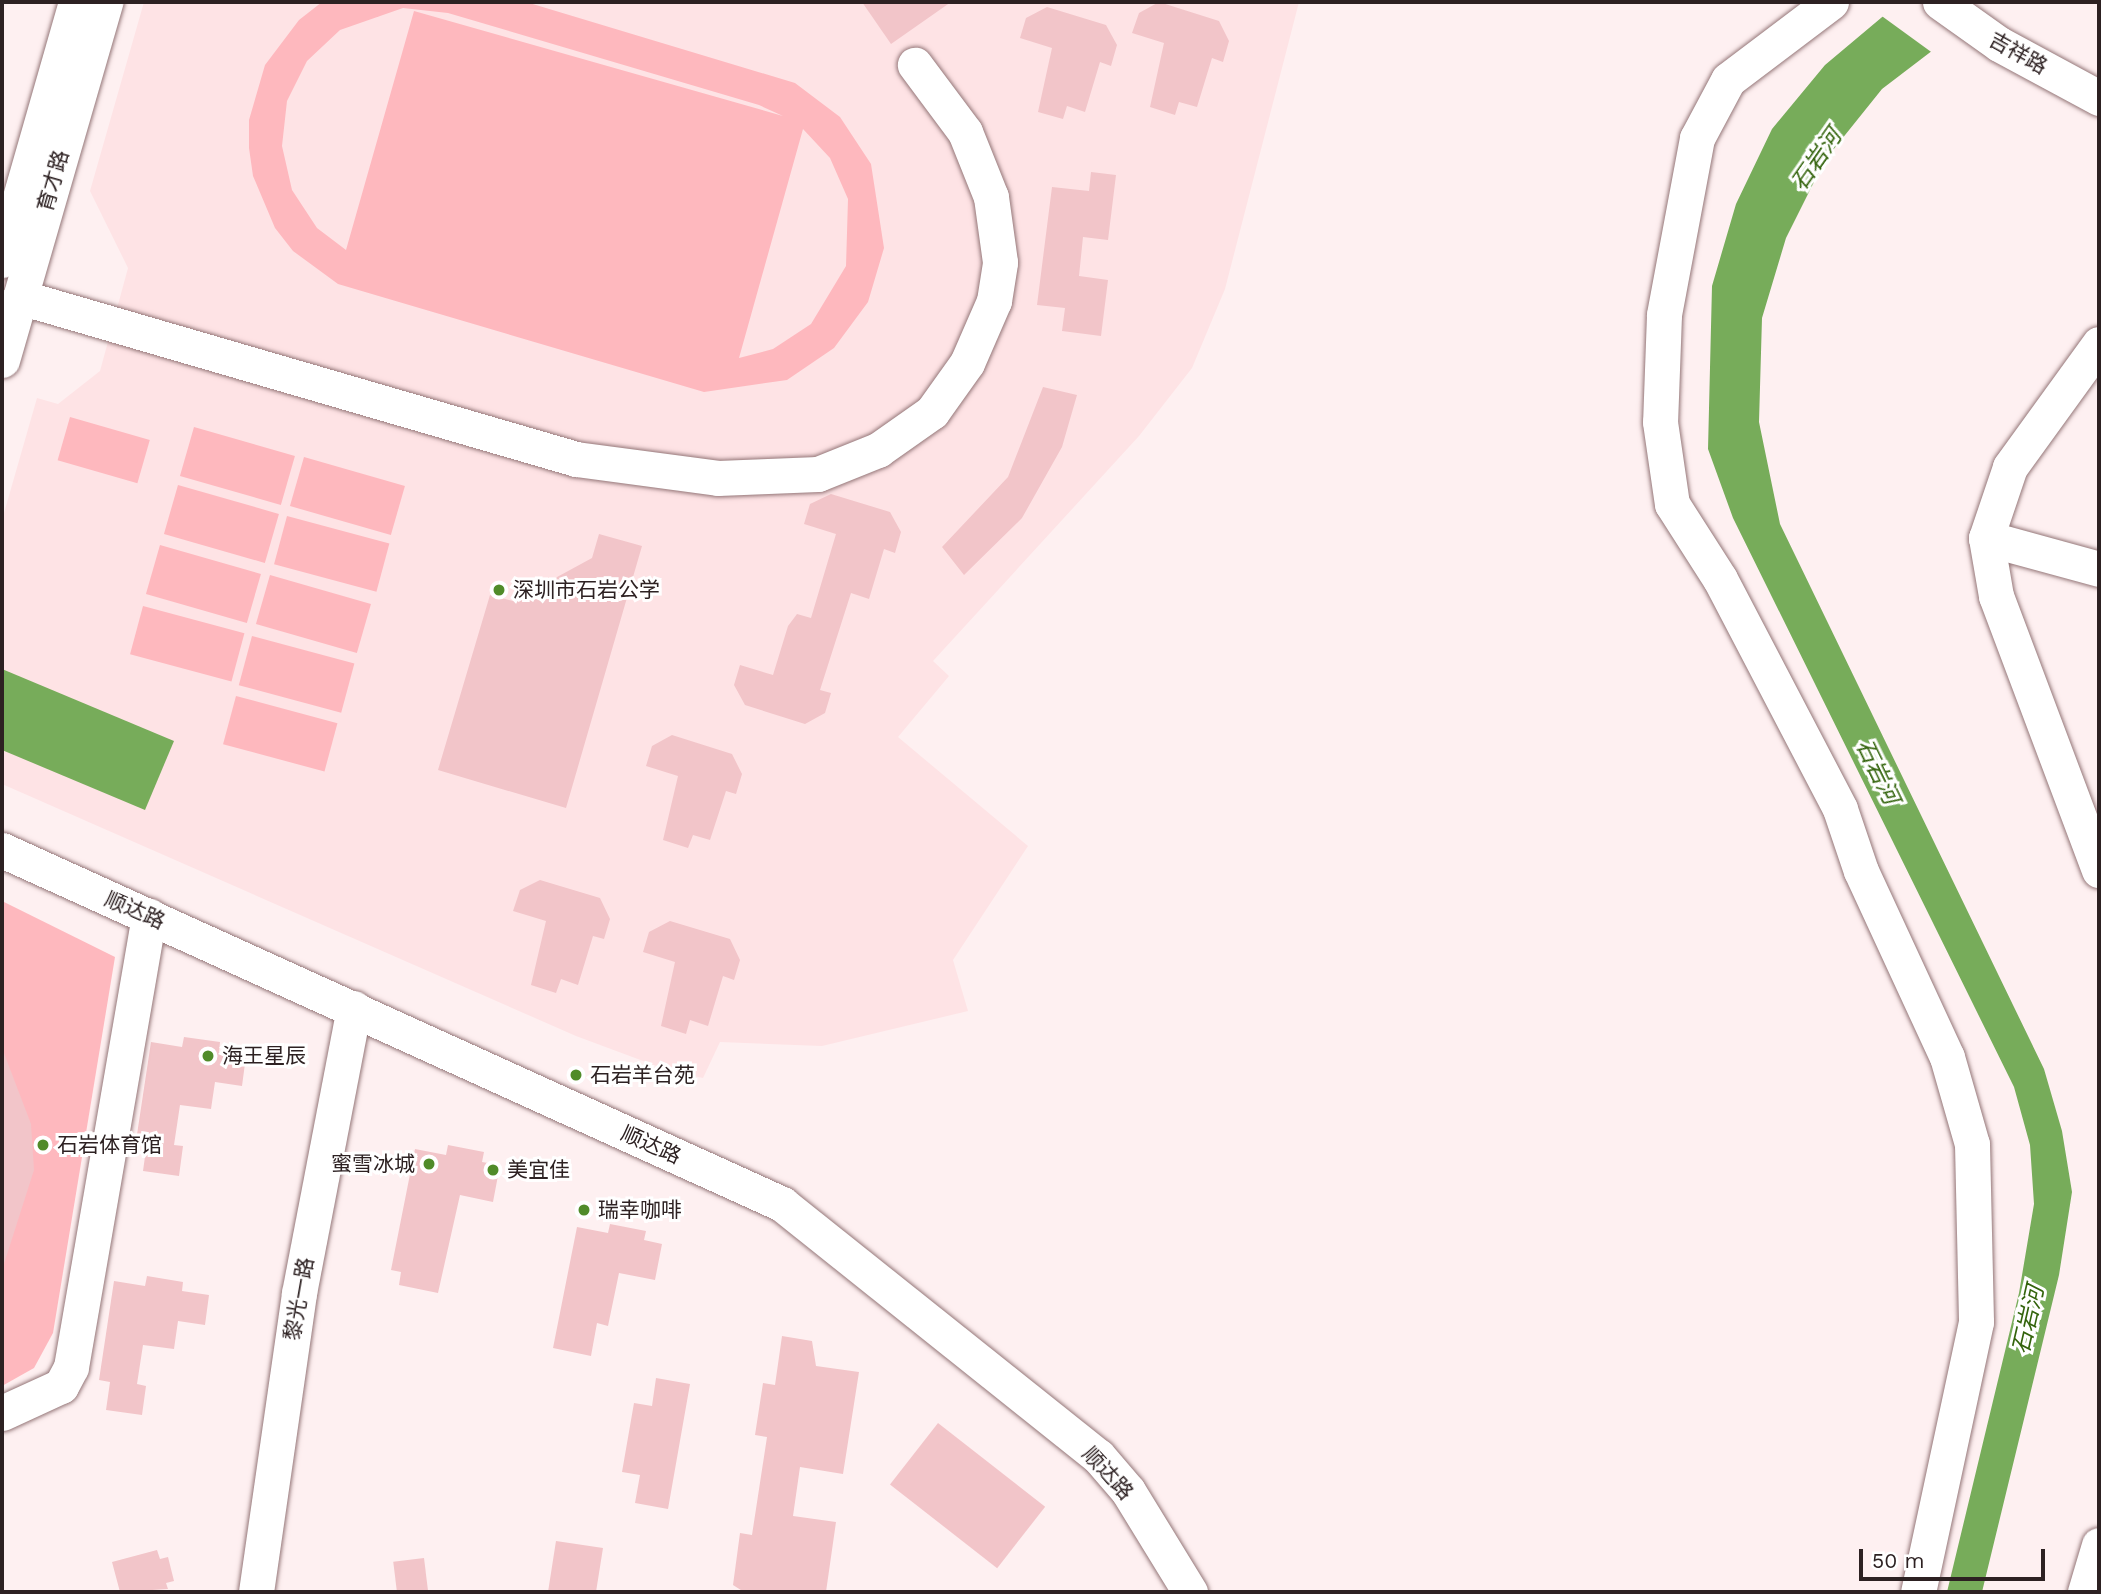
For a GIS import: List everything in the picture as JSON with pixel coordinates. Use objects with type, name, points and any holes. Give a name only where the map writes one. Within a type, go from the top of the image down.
[{"type":"street","name":"育才路","points":[[2,260],[76,2]]},
{"type":"street","name":"育才路","points":[[2,360],[105,2]]},
{"type":"street","name":"吉祥路","points":[[1940,2],[1980,32],[2099,99]]},
{"type":"street","points":[[1818,11],[1728,80],[1697,138],[1664,315],[1660,422],[1672,503],[1726,590],[1840,809],[1861,870],[1947,1057],[1972,1144],[1976,1322],[1918,1592]]},
{"type":"street","points":[[20,297],[576,459],[718,478],[818,474],[878,450],[932,412],[967,363],[994,301],[1000,262],[992,197],[965,132],[915,65]]},
{"type":"street","points":[[2099,344],[2010,467],[1986,538],[1996,596],[2099,870]]},
{"type":"street","points":[[1986,538],[2099,569]]},
{"type":"street","name":"顺达路","points":[[2,850],[782,1204],[1098,1456],[1128,1491],[1190,1592]]},
{"type":"street","points":[[2,1413],[61,1385],[71,1367],[149,916]]},
{"type":"street","name":"黎光一路","points":[[256,1592],[265,1496],[354,1008]]},
{"type":"street","points":[[2085,1592],[2099,1545]]},
{"type":"shaded area","name":"深圳市石岩公学","points":[[144,2],[1299,2],[1225,289],[1192,368],[1139,436],[933,661],[949,676],[898,737],[1028,846],[953,960],[968,1011],[822,1046],[720,1042],[703,1078],[670,1071],[576,1036],[2,784],[2,520],[37,398],[58,404],[100,371],[128,268],[90,191]]},
{"type":"shaded area","points":[[322,2],[526,2],[795,83],[840,117],[871,164],[884,248],[868,302],[834,348],[787,380],[704,392],[338,284],[293,251],[275,228],[253,176],[249,120],[265,65],[299,20]],"holes":[[[403,8],[448,13],[759,105],[783,116],[414,11],[346,250],[317,228],[292,190],[282,146],[287,101],[307,61],[340,30]],[[803,129],[830,158],[848,199],[846,266],[811,324],[773,349],[739,358]]]},
{"type":"shaded area","points":[[70,417],[150,440],[137,483],[58,460]]},
{"type":"shaded area","points":[[194,427],[295,456],[281,505],[180,476]]},
{"type":"shaded area","points":[[304,457],[405,486],[391,535],[290,506]]},
{"type":"shaded area","points":[[178,485],[279,514],[265,563],[164,534]]},
{"type":"shaded area","points":[[287,516],[389,543],[376,592],[274,564]]},
{"type":"shaded area","points":[[160,545],[261,574],[247,623],[146,594]]},
{"type":"shaded area","points":[[270,575],[371,604],[357,653],[256,624]]},
{"type":"shaded area","points":[[143,606],[244,633],[231,681],[130,654]]},
{"type":"shaded area","points":[[252,636],[354,663],[341,713],[239,685]]},
{"type":"shaded area","points":[[236,696],[337,723],[324,771],[223,744]]},
{"type":"shaded area","name":"石岩体育馆","points":[[2,901],[115,957],[53,1333],[34,1368],[2,1386]]},
{"type":"water","name":"石岩河","points":[[1900,2],[1996,2],[1882,89],[1825,160],[1786,238],[1762,318],[1759,422],[1780,524],[2044,1069],[2062,1131],[2072,1192],[2059,1275],[1982,1592],[1947,1592],[2019,1293],[2034,1204],[2030,1145],[2014,1087],[1733,518],[1708,449],[1712,286],[1736,204],[1772,129],[1825,65]]},
{"type":"water","points":[[2,669],[174,741],[145,810],[2,750]]},
{"type":"pier","points":[[1894,2],[2000,2],[1934,54],[1879,14]]},
{"type":"building","points":[[862,2],[951,2],[891,44]]},
{"type":"building","points":[[1159,2],[1219,21],[1229,41],[1223,62],[1212,58],[1197,107],[1179,102],[1175,115],[1150,107],[1164,43],[1132,33],[1139,13]]},
{"type":"building","points":[[1047,7],[1106,25],[1117,45],[1111,66],[1100,62],[1085,112],[1067,106],[1063,119],[1038,112],[1052,48],[1020,38],[1026,18]]},
{"type":"building","points":[[1091,172],[1116,175],[1108,240],[1083,237],[1079,276],[1108,280],[1101,336],[1062,331],[1065,308],[1037,305],[1052,187],[1089,191]]},
{"type":"building","points":[[1043,387],[1077,395],[1062,447],[1022,518],[964,575],[942,547],[1008,477]]},
{"type":"building","points":[[831,494],[890,512],[901,532],[895,553],[884,549],[869,599],[851,593],[820,690],[831,693],[825,713],[805,724],[745,705],[734,685],[740,665],[773,675],[788,626],[797,614],[811,618],[836,534],[804,524],[810,504]]},
{"type":"building","points":[[599,534],[642,546],[566,808],[438,770],[490,595],[513,601],[592,558]]},
{"type":"building","points":[[672,735],[732,754],[742,774],[736,794],[726,791],[710,840],[693,835],[688,848],[663,840],[678,776],[646,766],[652,746]]},
{"type":"building","points":[[540,880],[600,898],[610,919],[604,939],[593,936],[578,985],[561,979],[556,993],[531,985],[546,921],[513,911],[520,890]]},
{"type":"building","points":[[670,921],[730,939],[740,960],[734,980],[723,976],[708,1026],[690,1020],[686,1034],[661,1026],[675,962],[643,952],[649,932]]},
{"type":"building","points":[[184,1037],[220,1042],[219,1052],[246,1056],[242,1086],[215,1082],[211,1109],[180,1105],[174,1145],[183,1146],[179,1176],[143,1171],[147,1142],[136,1141],[151,1042],[182,1047]]},
{"type":"building","points":[[2,1048],[31,1124],[34,1170],[3,1267]]},
{"type":"building","points":[[448,1145],[484,1152],[482,1162],[500,1165],[493,1202],[460,1195],[438,1293],[399,1285],[401,1272],[391,1270],[415,1149],[446,1155]]},
{"type":"building","points":[[610,1224],[646,1231],[644,1240],[662,1244],[655,1280],[619,1273],[608,1326],[597,1323],[591,1356],[553,1348],[577,1227],[608,1233]]},
{"type":"building","points":[[147,1276],[183,1282],[182,1291],[209,1295],[205,1325],[178,1321],[174,1349],[143,1345],[137,1384],[146,1386],[142,1415],[106,1410],[110,1382],[99,1380],[114,1281],[145,1286]]},
{"type":"building","points":[[782,1336],[812,1341],[816,1366],[859,1372],[843,1474],[800,1467],[793,1516],[836,1522],[826,1592],[744,1592],[733,1585],[740,1533],[752,1535],[767,1437],[755,1435],[763,1383],[775,1385]]},
{"type":"building","points":[[656,1378],[690,1384],[668,1509],[635,1503],[640,1475],[622,1472],[634,1403],[652,1406]]},
{"type":"building","points":[[938,1423],[1045,1507],[997,1568],[890,1484]]},
{"type":"building","points":[[556,1541],[603,1548],[596,1592],[548,1592]]},
{"type":"building","points":[[157,1550],[160,1559],[168,1557],[174,1581],[166,1583],[168,1589],[120,1592],[112,1562]]},
{"type":"building","points":[[424,1558],[428,1591],[397,1592],[393,1562]]},
{"type":"place","name":"深圳市石岩公学","points":[[499,590]]},
{"type":"place","name":"海王星辰","points":[[208,1056]]},
{"type":"place","name":"石岩羊台苑","points":[[576,1075]]},
{"type":"place","name":"石岩体育馆","points":[[43,1145]]},
{"type":"place","name":"蜜雪冰城","points":[[429,1164]]},
{"type":"place","name":"美宜佳","points":[[493,1170]]},
{"type":"place","name":"瑞幸咖啡","points":[[584,1210]]}]
